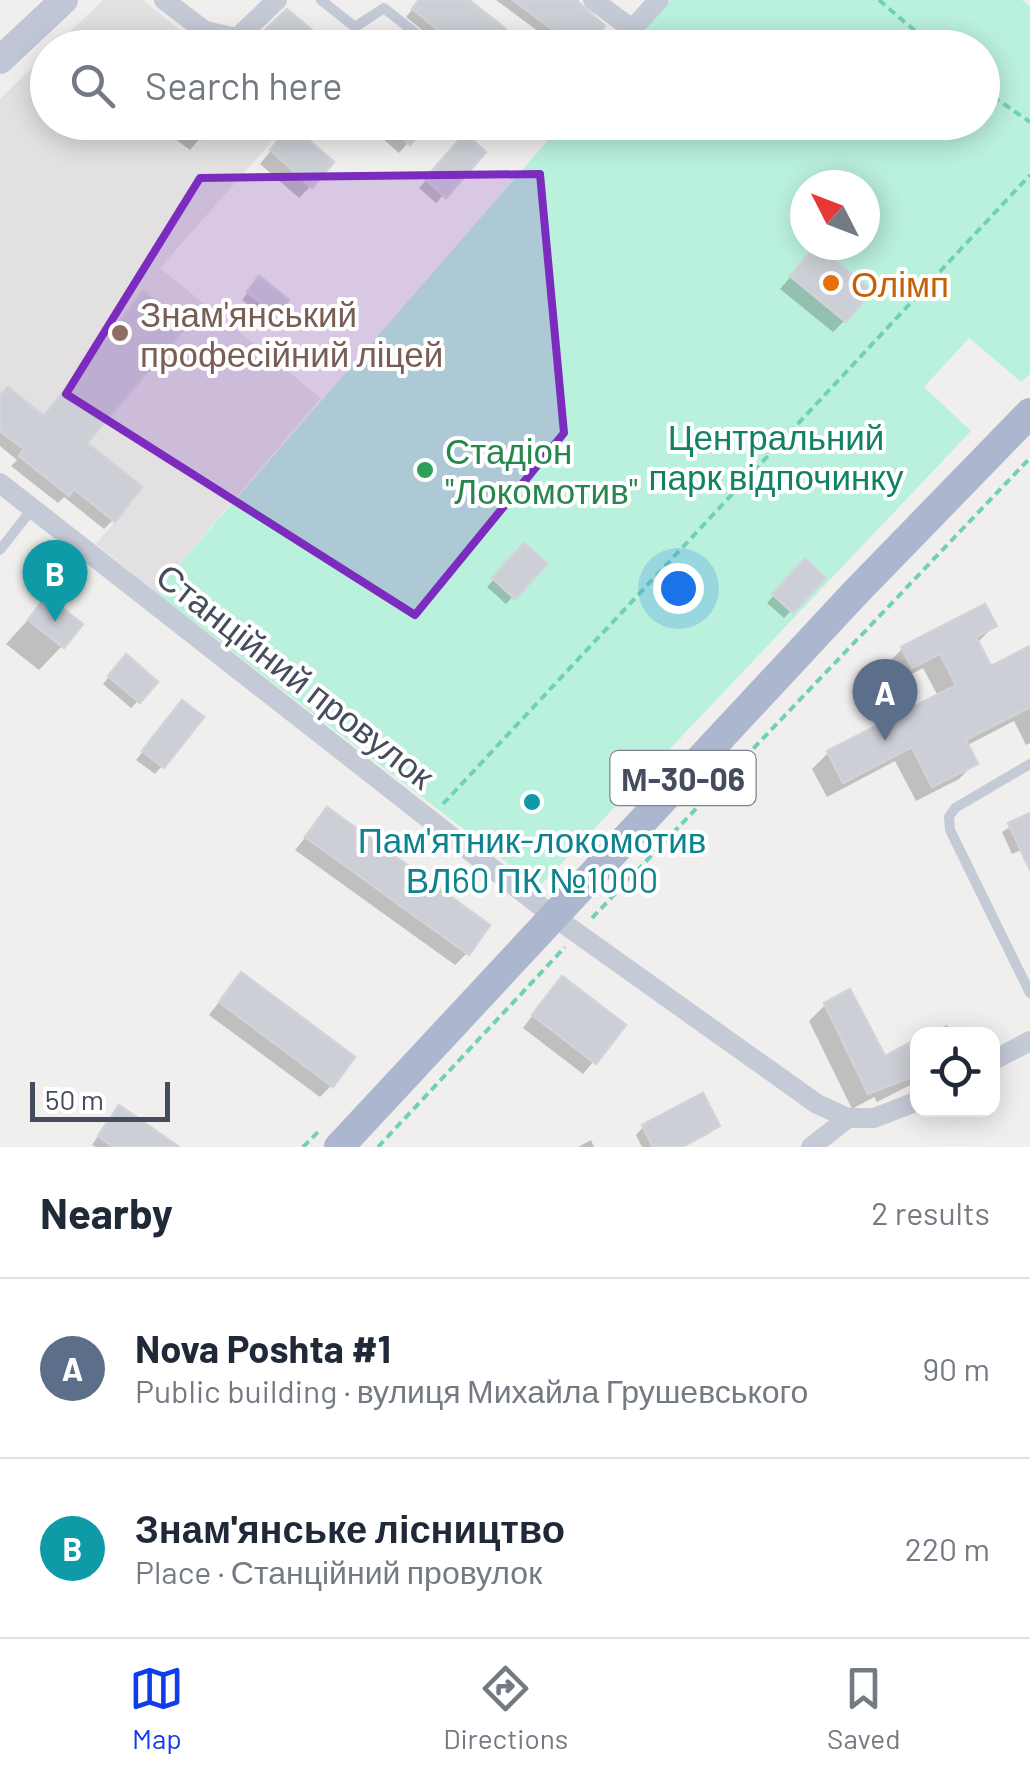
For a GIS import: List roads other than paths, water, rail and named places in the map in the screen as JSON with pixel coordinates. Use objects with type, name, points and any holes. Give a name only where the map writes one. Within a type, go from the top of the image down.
[{"type":"main road","name":"М-30-06","points":[[339,1147],[565,925],[1030,413]]},
{"type":"street","points":[[32,30],[64,0]]},
{"type":"street","points":[[164,0],[203,30]]},
{"type":"street","points":[[245,30],[277,0]]},
{"type":"street","points":[[593,0],[632,29],[659,0]]},
{"type":"street","points":[[0,60],[30,32]]},
{"type":"street","name":"Станційний провулок","points":[[0,484],[565,925],[817,1104],[848,1118]]},
{"type":"street","points":[[1000,1057],[1030,1041]]},
{"type":"street","points":[[811,1147],[848,1118],[874,1118],[910,1104]]},
{"type":"lane","points":[[321,0],[354,27],[384,8],[412,30]]},
{"type":"lane","points":[[0,550],[32,509]]},
{"type":"lane","points":[[1030,764],[955,808],[949,817],[950,830],[1030,993]]},
{"type":"place","name":"Олімп","points":[[831,283]]},
{"type":"place","name":"Знам'янський професійний ліцей","points":[[120,333]]},
{"type":"place","name":"Стадіон \"Локомотив\"","points":[[425,470]]},
{"type":"place","name":"Знам'янське лісництво","points":[[55,622]]},
{"type":"place","name":"Nova Poshta #1","points":[[885,741]]},
{"type":"place","name":"Пам'ятник-локомотив ВЛ60 ПК №1000","points":[[532,802]]},
{"type":"park label","name":"Центральний парк відпочинку","points":[[776,456]]}]
